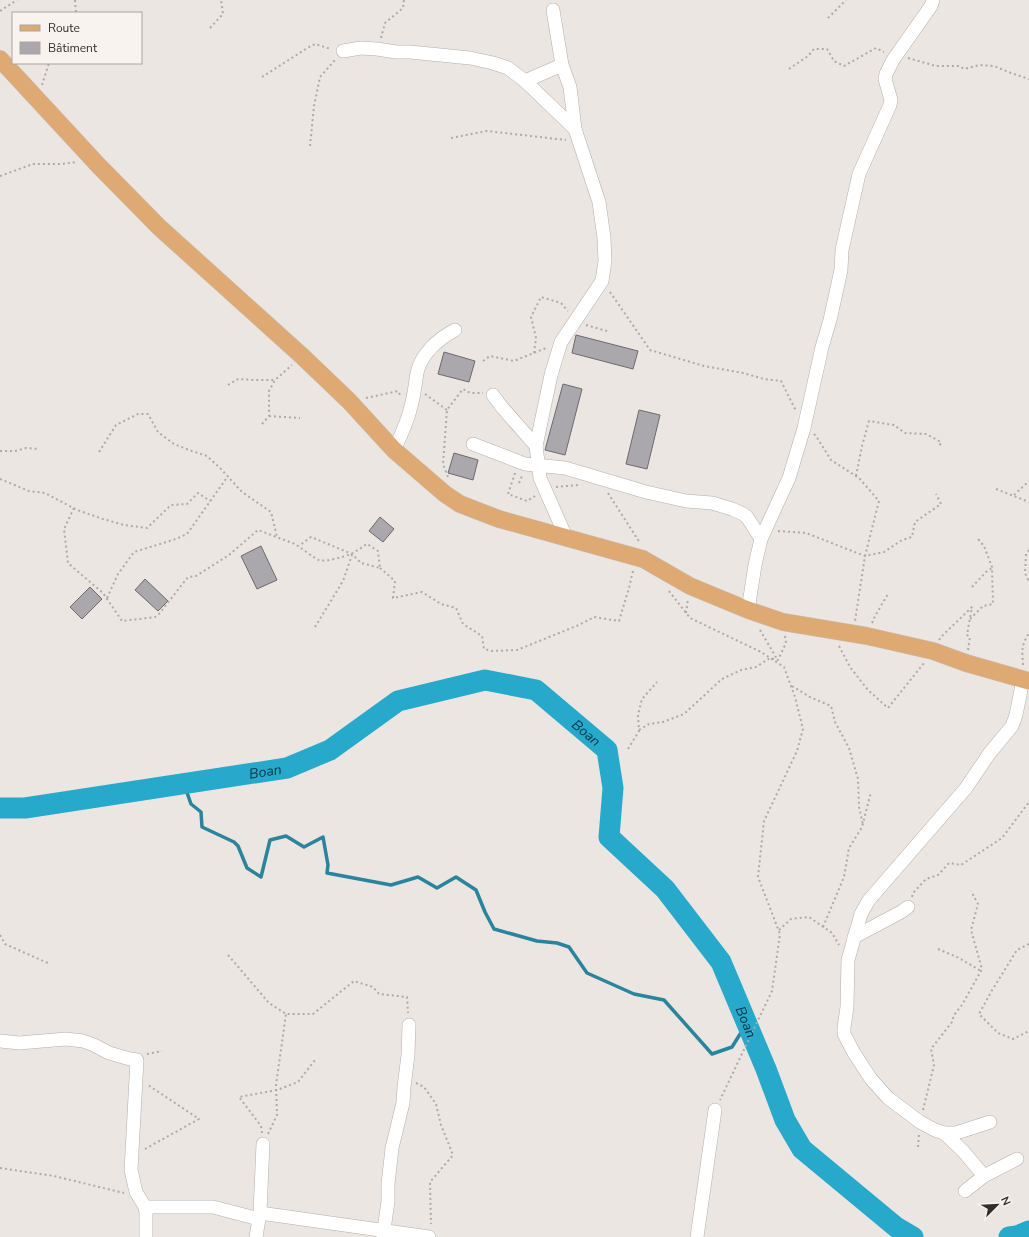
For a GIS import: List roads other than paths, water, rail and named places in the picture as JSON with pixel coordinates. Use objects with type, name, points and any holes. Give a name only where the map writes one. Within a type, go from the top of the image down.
[{"type":"main road","points":[[0,59],[98,165],[159,227],[302,356],[349,401],[394,450],[445,494],[460,504],[499,519],[566,537],[640,552],[643,559],[690,586],[748,610],[783,622],[853,633],[933,651],[966,663],[1026,681]]},
{"type":"street","points":[[748,610],[755,565],[761,539],[789,478],[804,428],[841,270],[842,250],[859,174],[890,105],[891,100],[885,79],[886,74],[893,60],[931,6],[933,0]]},
{"type":"street","points":[[553,10],[562,65],[570,87],[575,129],[599,202],[605,261],[602,281],[561,342],[551,375],[536,446],[537,465],[543,488],[566,537]]},
{"type":"street","points":[[343,51],[361,48],[470,58],[508,68],[525,81],[575,129]]},
{"type":"street","points":[[525,81],[562,65]]},
{"type":"street","points":[[394,450],[410,411],[421,362],[438,341],[455,330]]},
{"type":"street","points":[[494,395],[501,406],[536,446]]},
{"type":"street","points":[[473,444],[525,464],[565,468],[646,492],[686,501],[712,503],[732,509],[747,517],[761,539]]},
{"type":"street","points":[[990,1122],[956,1133],[944,1133],[935,1130],[920,1122],[888,1098],[871,1079],[854,1053],[844,1034],[847,1007],[848,960],[861,914],[869,900],[966,788],[989,754],[1012,726],[1026,681]]},
{"type":"street","points":[[854,937],[902,912],[908,907]]},
{"type":"street","points":[[383,1234],[388,1201],[388,1184],[392,1148],[403,1103],[408,1055],[409,1025]]},
{"type":"street","points":[[0,1041],[20,1043],[66,1039],[83,1041],[109,1053],[137,1060],[137,1077],[133,1111],[131,1170],[136,1192],[145,1207],[146,1237]]},
{"type":"street","points":[[698,1237],[715,1110]]},
{"type":"street","points":[[944,1133],[963,1151],[984,1176]]},
{"type":"street","points":[[256,1237],[264,1144]]},
{"type":"street","points":[[965,1191],[984,1176],[1017,1159]]},
{"type":"street","points":[[145,1207],[213,1207],[259,1216],[383,1234],[430,1233]]},
{"type":"waterway","name":"Boan","points":[[0,808],[25,808],[287,768],[330,750],[398,701],[485,680],[536,690],[607,750],[613,788],[609,837],[665,889],[721,962],[766,1069],[785,1120],[802,1149],[896,1227],[913,1237]]},
{"type":"waterway","points":[[184,784],[191,804],[201,812],[202,827],[234,842],[238,846],[247,868],[261,877],[270,840],[286,836],[304,847],[323,837],[328,865],[327,873],[391,885],[418,877],[437,888],[456,877],[476,890],[494,929],[537,941],[557,943],[569,947],[587,973],[634,994],[664,1000],[712,1054],[732,1047],[747,1023]]},
{"type":"waterway","name":"Boan","points":[[1009,1237],[1017,1236],[1029,1231]]}]
